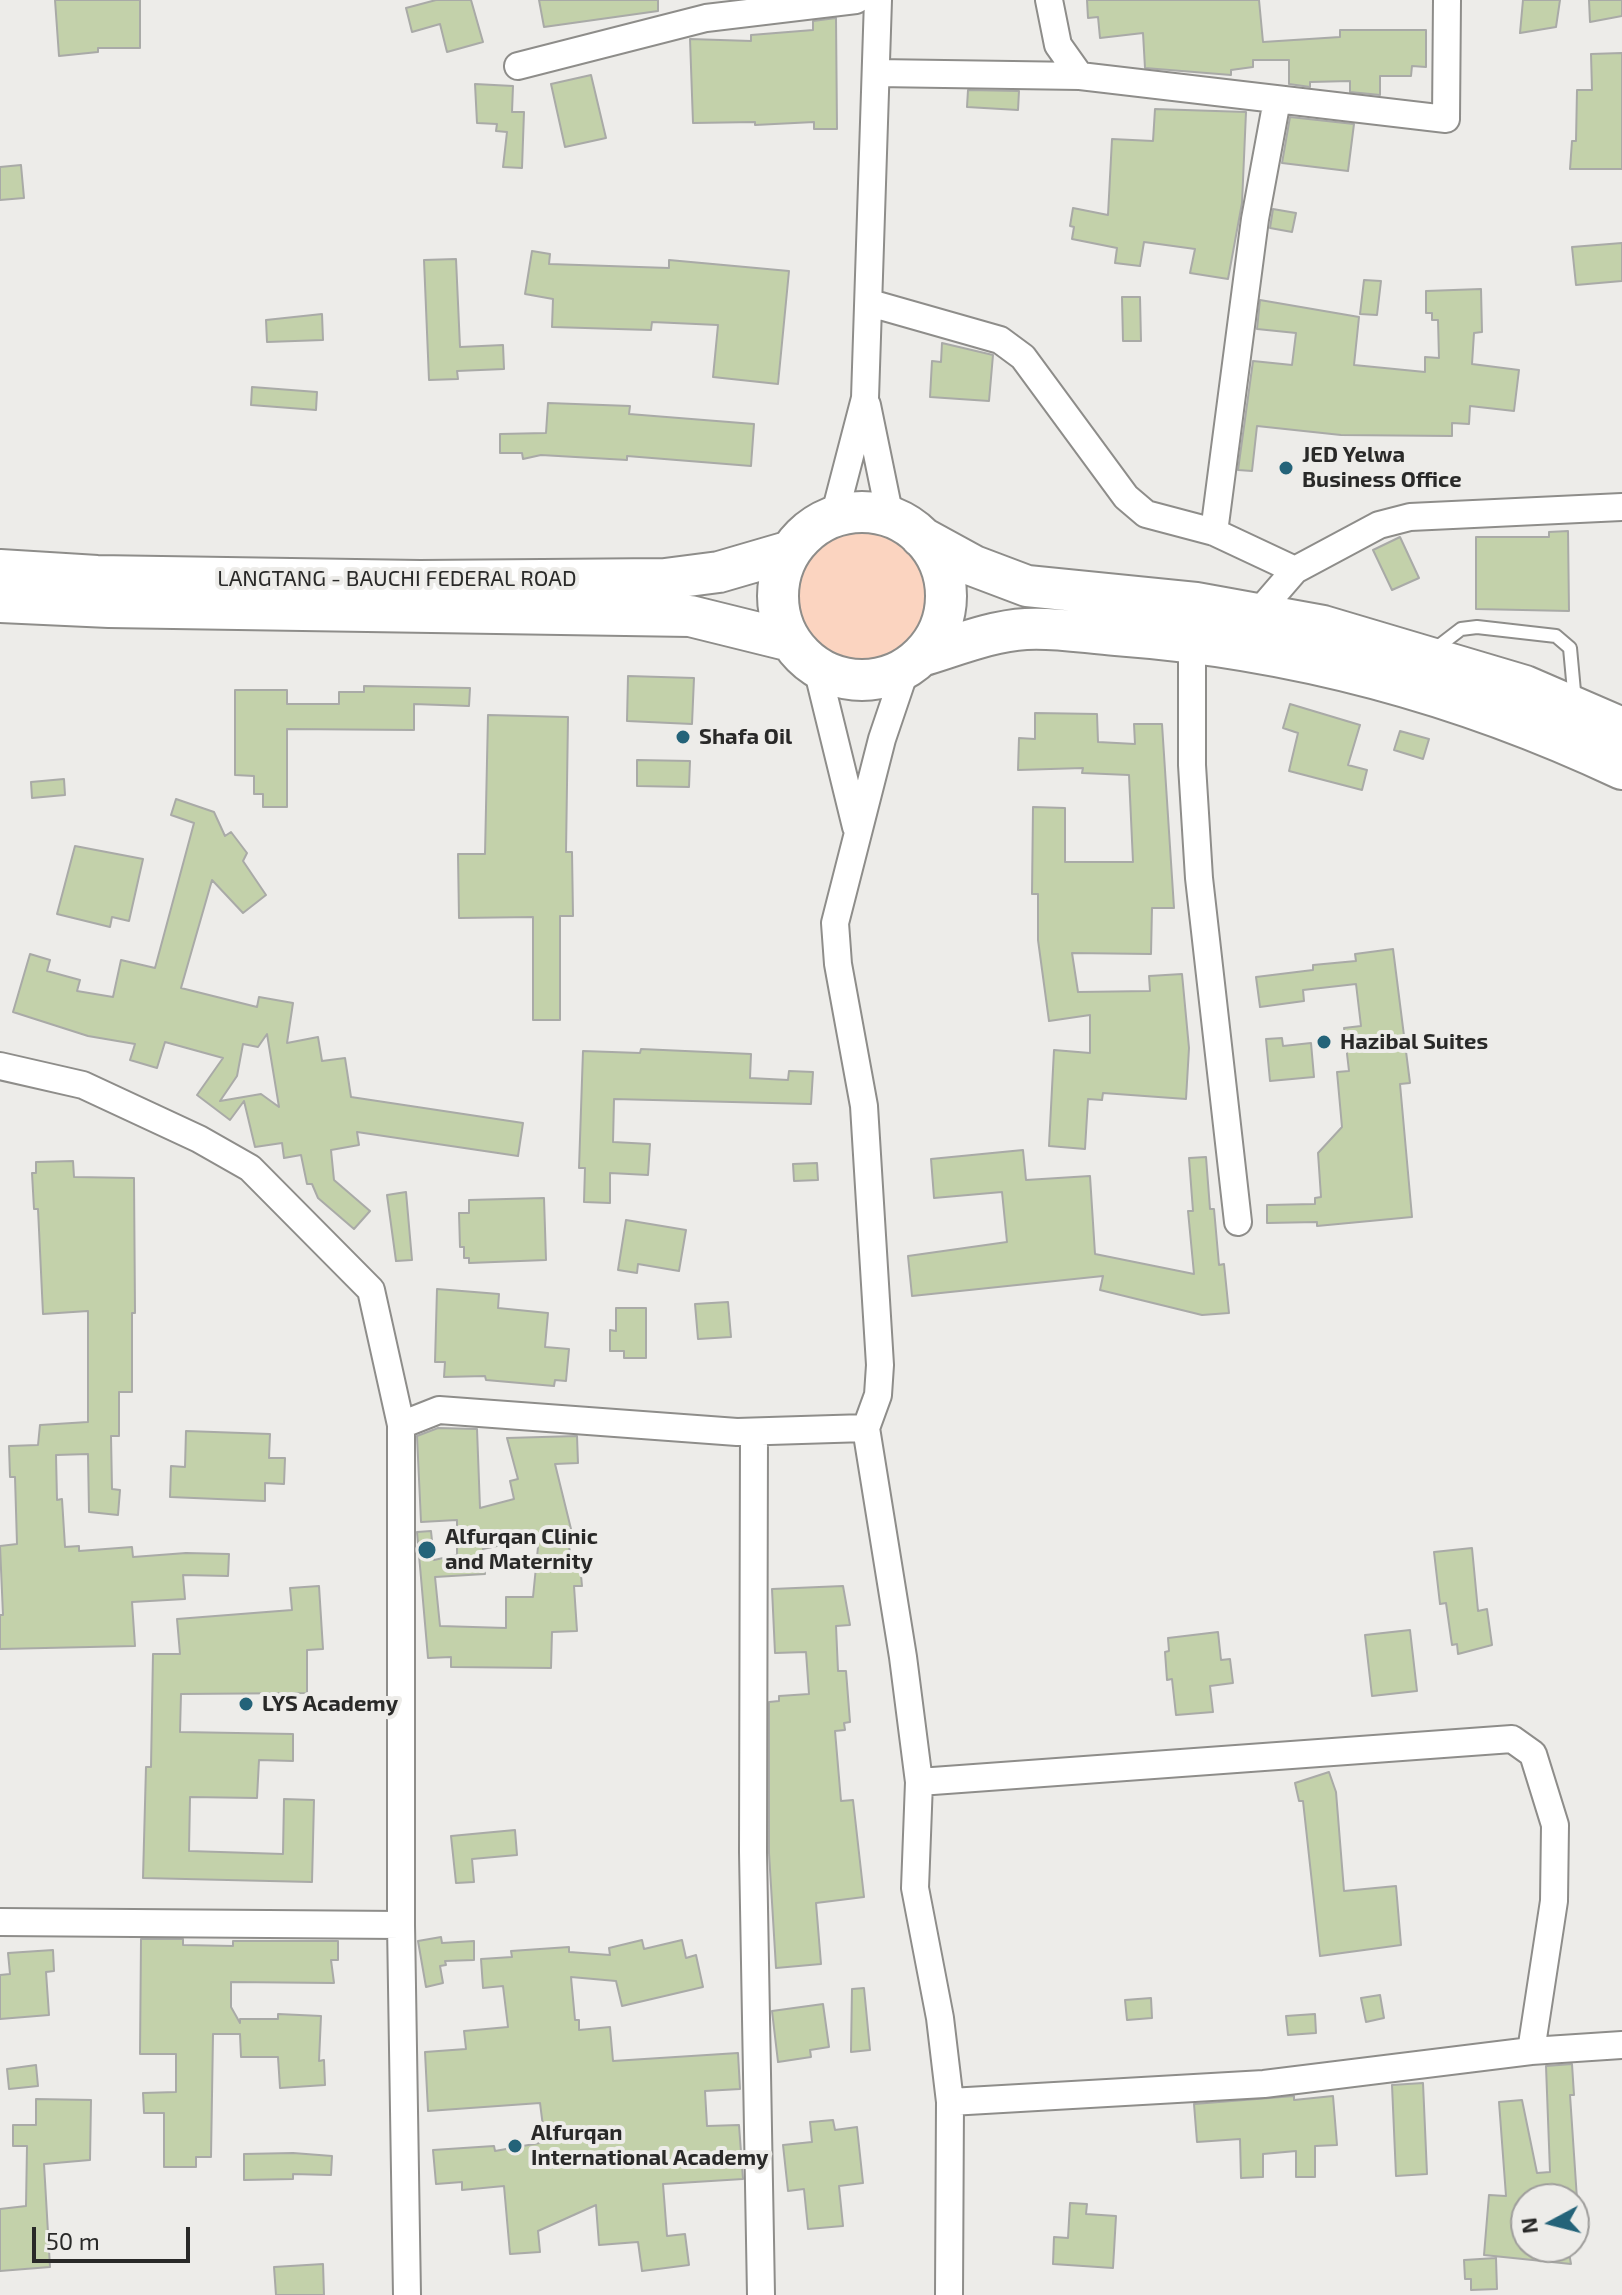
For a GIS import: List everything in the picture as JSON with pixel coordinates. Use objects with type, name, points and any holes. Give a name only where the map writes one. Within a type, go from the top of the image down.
[{"type":"main road","points":[[1622,728],[1575,705],[1428,655],[1323,626],[1196,603],[1027,586],[974,566],[905,527],[852,512],[817,525],[791,551],[778,587],[778,606],[804,654],[852,680],[889,676],[913,662],[995,633],[1027,629],[1192,641],[1315,663],[1417,691],[1513,721],[1622,769]]},
{"type":"main road","points":[[905,527],[941,569],[945,606],[932,642],[913,662]]},
{"type":"main road","name":"LANGTANG - BAUCHI FEDERAL ROAD","points":[[0,570],[97,576],[374,581],[665,579],[719,572],[791,551]]},
{"type":"main road","name":"LANGTANG - BAUCHI FEDERAL ROAD","points":[[0,602],[109,607],[690,616],[804,654]]},
{"type":"street","points":[[518,66],[706,18],[856,0]]},
{"type":"street","points":[[834,517],[865,398],[878,0]]},
{"type":"street","points":[[1049,0],[1058,45],[1080,76]]},
{"type":"street","points":[[877,73],[1080,76],[1446,119],[1447,0]]},
{"type":"street","points":[[1214,532],[1255,219],[1277,100]]},
{"type":"street","points":[[870,303],[1000,340],[1023,357],[1126,497],[1146,514],[1214,532],[1295,570]]},
{"type":"street","points":[[865,398],[905,527]]},
{"type":"street","points":[[1257,614],[1295,570],[1379,525],[1410,517],[1621,501]]},
{"type":"street","points":[[1192,641],[1192,765],[1199,878],[1238,1222]]},
{"type":"street","points":[[804,654],[858,833]]},
{"type":"street","points":[[913,662],[882,739],[835,923],[838,964],[864,1106],[880,1365],[878,1395],[866,1428],[903,1657],[919,1782],[915,1888],[940,2018],[950,2102],[949,2295]]},
{"type":"street","points":[[0,1066],[83,1085],[199,1139],[250,1168],[371,1290],[401,1425],[401,1925],[407,2295]]},
{"type":"street","points":[[401,1425],[439,1410],[754,1432],[866,1428]]},
{"type":"street","points":[[754,1432],[753,1852],[761,2295]]},
{"type":"street","points":[[919,1782],[1512,1739],[1533,1754],[1555,1825],[1554,1901],[1531,2051]]},
{"type":"street","points":[[0,1922],[401,1925]]},
{"type":"street","points":[[950,2102],[1264,2084],[1531,2051],[1622,2045]]},
{"type":"lane","points":[[1428,655],[1461,629],[1477,627],[1556,636],[1570,648],[1575,705]]},
{"type":"shaded area","points":[[862,524],[890,529],[914,545],[930,569],[935,597],[930,625],[914,649],[890,665],[862,670],[834,665],[810,649],[794,625],[789,597],[794,569],[810,545],[834,529]]},
{"type":"building","points":[[55,0],[140,0],[140,48],[98,48],[98,52],[59,56]]},
{"type":"building","points":[[436,0],[471,0],[483,42],[447,52],[440,24],[412,32],[406,8]]},
{"type":"building","points":[[539,0],[658,0],[658,11],[544,27]]},
{"type":"building","points":[[1087,0],[1259,0],[1263,42],[1340,37],[1340,30],[1426,30],[1426,67],[1412,66],[1411,76],[1380,76],[1380,95],[1350,92],[1350,81],[1310,82],[1310,87],[1289,84],[1289,60],[1253,60],[1253,67],[1231,70],[1231,75],[1145,68],[1143,33],[1100,38],[1098,17],[1088,18]]},
{"type":"building","points":[[1523,0],[1560,0],[1556,27],[1520,33]]},
{"type":"building","points":[[1589,0],[1622,0],[1622,16],[1590,22]]},
{"type":"building","points":[[836,18],[837,129],[814,129],[814,122],[755,125],[755,122],[693,123],[690,39],[751,41],[751,35],[813,30],[813,21]]},
{"type":"building","points":[[1622,53],[1622,169],[1570,169],[1572,141],[1576,141],[1577,90],[1592,90],[1591,54]]},
{"type":"building","points":[[591,75],[606,138],[565,147],[551,84]]},
{"type":"building","points":[[475,84],[513,86],[512,112],[524,112],[522,168],[503,167],[507,132],[496,131],[497,124],[477,123]]},
{"type":"building","points":[[968,90],[1019,91],[1018,110],[967,107]]},
{"type":"building","points":[[1155,109],[1246,112],[1242,203],[1228,279],[1190,273],[1195,249],[1144,242],[1140,266],[1115,263],[1117,248],[1072,239],[1074,227],[1070,226],[1073,208],[1108,215],[1112,139],[1153,141]]},
{"type":"building","points":[[1290,117],[1354,124],[1348,171],[1282,163]]},
{"type":"building","points":[[21,165],[24,198],[0,200],[0,167]]},
{"type":"building","points":[[1273,209],[1296,213],[1292,232],[1270,228]]},
{"type":"building","points":[[1622,243],[1622,281],[1576,285],[1572,247]]},
{"type":"building","points":[[532,251],[550,254],[549,264],[669,268],[669,260],[789,271],[778,384],[713,377],[718,325],[652,322],[651,330],[552,327],[553,299],[525,294]]},
{"type":"building","points":[[456,259],[460,347],[503,345],[504,369],[457,371],[458,379],[429,380],[424,260]]},
{"type":"building","points":[[1364,280],[1381,281],[1377,315],[1360,314]]},
{"type":"building","points":[[1481,289],[1482,332],[1474,333],[1472,364],[1519,370],[1514,411],[1470,406],[1469,424],[1452,423],[1452,436],[1341,435],[1257,426],[1252,471],[1238,470],[1253,361],[1292,365],[1296,333],[1257,329],[1260,300],[1359,317],[1354,365],[1425,372],[1425,357],[1439,358],[1438,320],[1432,320],[1432,313],[1426,313],[1426,291]]},
{"type":"building","points":[[1122,297],[1140,297],[1141,341],[1123,341]]},
{"type":"building","points":[[322,314],[323,340],[267,342],[266,320]]},
{"type":"building","points":[[942,343],[993,355],[989,401],[930,397],[932,361],[941,362]]},
{"type":"building","points":[[252,387],[317,392],[316,410],[251,405]]},
{"type":"building","points":[[548,403],[630,406],[629,414],[754,424],[751,466],[627,456],[627,460],[541,455],[523,459],[522,453],[500,453],[500,434],[546,433]]},
{"type":"building","points":[[1568,531],[1569,611],[1476,609],[1476,537],[1549,537],[1549,532]]},
{"type":"building","points":[[1400,537],[1419,578],[1392,590],[1373,550]]},
{"type":"building","points":[[628,676],[694,678],[692,724],[627,721]]},
{"type":"building","points":[[364,686],[470,688],[469,706],[414,704],[414,730],[287,729],[287,807],[263,807],[263,794],[254,794],[254,776],[235,775],[235,690],[287,690],[287,704],[339,704],[339,692],[364,692]]},
{"type":"building","points":[[1290,704],[1360,725],[1348,765],[1367,770],[1362,790],[1289,771],[1298,733],[1283,728]]},
{"type":"building","points":[[1035,713],[1097,714],[1098,742],[1135,744],[1134,724],[1162,724],[1174,908],[1152,908],[1151,954],[1072,953],[1078,992],[1150,991],[1149,976],[1182,974],[1189,1048],[1186,1099],[1103,1093],[1102,1100],[1088,1099],[1085,1149],[1049,1146],[1054,1050],[1090,1053],[1090,1015],[1049,1021],[1038,940],[1038,894],[1032,894],[1033,807],[1065,808],[1065,862],[1133,862],[1129,775],[1082,773],[1083,768],[1018,770],[1019,738],[1035,739]]},
{"type":"building","points":[[488,715],[568,717],[566,852],[572,852],[573,916],[560,916],[560,1020],[533,1020],[533,917],[459,918],[458,854],[485,854]]},
{"type":"building","points":[[1400,731],[1429,739],[1423,759],[1394,750]]},
{"type":"building","points":[[637,760],[690,761],[689,787],[637,786]]},
{"type":"building","points":[[64,779],[65,795],[32,798],[31,782]]},
{"type":"building","points":[[176,799],[214,812],[225,836],[231,832],[247,853],[243,861],[266,895],[243,913],[212,880],[181,988],[257,1007],[259,997],[293,1003],[287,1043],[318,1037],[322,1061],[345,1058],[351,1097],[523,1123],[518,1156],[357,1132],[359,1145],[331,1150],[334,1180],[370,1211],[354,1229],[318,1198],[312,1184],[307,1184],[301,1155],[284,1158],[282,1143],[255,1147],[244,1101],[230,1120],[197,1095],[223,1058],[165,1042],[157,1068],[130,1060],[135,1044],[88,1036],[13,1012],[30,954],[50,960],[47,971],[80,980],[77,991],[113,997],[121,960],[155,968],[194,823],[171,815]],"holes":[[[267,1034],[279,1107],[261,1094],[220,1101],[237,1076],[243,1044],[258,1047]]]},
{"type":"building","points":[[75,846],[143,859],[129,921],[112,917],[110,927],[57,914]]},
{"type":"building","points":[[1393,949],[1410,1083],[1400,1084],[1412,1217],[1317,1226],[1317,1222],[1267,1223],[1267,1205],[1315,1204],[1315,1198],[1321,1197],[1318,1153],[1342,1127],[1337,1072],[1349,1071],[1344,1028],[1361,1026],[1356,984],[1303,990],[1304,1001],[1260,1007],[1256,977],[1313,970],[1313,965],[1356,961],[1355,954]]},
{"type":"building","points":[[1282,1038],[1283,1046],[1311,1043],[1314,1077],[1270,1081],[1266,1039]]},
{"type":"building","points":[[641,1049],[751,1054],[750,1078],[788,1080],[789,1071],[813,1072],[811,1104],[614,1099],[613,1142],[650,1144],[648,1175],[610,1173],[610,1203],[584,1202],[585,1168],[579,1168],[583,1051],[640,1053]]},
{"type":"building","points":[[1023,1150],[1026,1180],[1090,1176],[1095,1254],[1194,1274],[1188,1211],[1193,1211],[1189,1158],[1206,1157],[1210,1209],[1214,1209],[1219,1265],[1224,1264],[1229,1313],[1202,1315],[1100,1290],[1103,1276],[912,1296],[908,1256],[1007,1242],[1002,1192],[934,1198],[931,1159]]},
{"type":"building","points":[[73,1161],[74,1177],[134,1178],[135,1313],[132,1313],[132,1392],[119,1392],[119,1436],[111,1436],[112,1489],[120,1490],[118,1515],[89,1512],[88,1454],[56,1455],[57,1500],[62,1499],[65,1547],[79,1546],[79,1551],[132,1547],[133,1557],[229,1554],[228,1576],[183,1575],[185,1599],[132,1602],[135,1646],[0,1649],[0,1615],[3,1615],[0,1546],[17,1544],[15,1477],[10,1477],[9,1446],[38,1445],[40,1425],[88,1422],[88,1311],[43,1314],[38,1209],[34,1209],[32,1173],[36,1173],[36,1162]]},
{"type":"building","points":[[817,1163],[818,1180],[794,1181],[793,1164]]},
{"type":"building","points":[[406,1192],[412,1260],[396,1261],[387,1195]]},
{"type":"building","points":[[544,1198],[546,1260],[469,1263],[469,1258],[464,1258],[464,1247],[460,1247],[459,1213],[469,1213],[469,1200]]},
{"type":"building","points":[[626,1220],[686,1230],[679,1271],[638,1264],[637,1273],[618,1270]]},
{"type":"building","points":[[437,1289],[499,1294],[498,1308],[548,1313],[545,1347],[569,1349],[566,1381],[555,1380],[554,1386],[486,1380],[485,1376],[444,1377],[445,1362],[435,1362]]},
{"type":"building","points":[[728,1302],[731,1337],[698,1339],[695,1304]]},
{"type":"building","points":[[616,1308],[646,1308],[646,1358],[624,1358],[624,1351],[610,1351],[610,1330],[616,1331]]},
{"type":"building","points":[[438,1428],[477,1429],[480,1508],[514,1499],[510,1481],[518,1479],[507,1438],[577,1436],[578,1463],[555,1464],[571,1529],[564,1531],[574,1564],[580,1564],[582,1586],[574,1586],[577,1631],[552,1632],[551,1668],[451,1667],[451,1657],[428,1658],[417,1532],[431,1531],[434,1560],[457,1555],[457,1520],[421,1522],[417,1436]],"holes":[[[539,1537],[533,1597],[506,1597],[506,1628],[440,1626],[435,1577],[485,1574],[483,1549]]]},
{"type":"building","points":[[186,1431],[270,1434],[269,1458],[285,1458],[284,1484],[265,1483],[265,1501],[170,1497],[171,1466],[185,1467]]},
{"type":"building","points":[[1472,1548],[1478,1611],[1487,1609],[1492,1645],[1458,1654],[1457,1644],[1452,1645],[1446,1603],[1440,1604],[1434,1552]]},
{"type":"building","points":[[319,1586],[323,1649],[307,1650],[307,1693],[181,1694],[180,1732],[293,1734],[293,1761],[259,1760],[257,1798],[190,1797],[189,1851],[283,1854],[284,1799],[314,1800],[312,1882],[143,1878],[146,1767],[151,1767],[153,1654],[180,1654],[177,1619],[292,1610],[290,1588]]},
{"type":"building","points":[[843,1586],[850,1625],[836,1626],[838,1671],[846,1671],[850,1722],[844,1723],[845,1730],[835,1731],[841,1801],[853,1800],[864,1897],[816,1903],[821,1964],[776,1968],[769,1853],[769,1702],[779,1701],[779,1696],[809,1694],[806,1652],[775,1653],[772,1589]]},
{"type":"building","points":[[1410,1630],[1417,1691],[1372,1696],[1365,1635]]},
{"type":"building","points":[[1218,1632],[1221,1660],[1230,1659],[1233,1683],[1210,1686],[1213,1712],[1176,1715],[1172,1679],[1167,1680],[1165,1652],[1169,1651],[1168,1638]]},
{"type":"building","points":[[1329,1772],[1336,1792],[1344,1891],[1396,1886],[1401,1945],[1320,1956],[1303,1801],[1299,1801],[1295,1783]]},
{"type":"building","points":[[515,1830],[517,1855],[472,1859],[474,1882],[456,1883],[451,1836]]},
{"type":"building","points":[[441,1937],[442,1943],[474,1941],[474,1960],[445,1961],[446,1965],[440,1966],[443,1983],[426,1987],[418,1941]]},
{"type":"building","points":[[141,1939],[183,1939],[183,1945],[233,1946],[233,1941],[338,1941],[338,1960],[331,1960],[334,1983],[231,1982],[231,2007],[240,2023],[240,2019],[278,2019],[278,2014],[321,2016],[319,2061],[324,2060],[325,2085],[280,2088],[278,2057],[241,2057],[240,2034],[213,2034],[211,2157],[196,2157],[196,2167],[164,2167],[164,2113],[144,2113],[143,2093],[176,2092],[176,2054],[140,2054]]},
{"type":"building","points":[[642,1940],[644,1949],[682,1940],[686,1958],[696,1955],[703,1987],[622,2006],[616,1981],[571,1977],[575,2020],[579,2020],[579,2030],[610,2027],[613,2061],[738,2053],[740,2089],[705,2091],[707,2126],[739,2125],[743,2179],[663,2184],[667,2236],[685,2234],[689,2265],[642,2271],[638,2242],[599,2245],[596,2205],[538,2231],[540,2252],[510,2254],[504,2186],[462,2190],[462,2182],[436,2184],[433,2150],[494,2146],[495,2151],[545,2142],[540,2103],[428,2111],[425,2052],[466,2049],[464,2031],[508,2027],[503,1986],[483,1988],[481,1959],[512,1957],[511,1951],[569,1947],[569,1952],[610,1955],[609,1948]]},
{"type":"building","points":[[53,1950],[54,1971],[46,1972],[49,2015],[0,2019],[0,1975],[10,1974],[8,1953]]},
{"type":"building","points":[[864,1988],[870,2050],[851,2052],[852,1989]]},
{"type":"building","points":[[1380,1995],[1384,2018],[1366,2022],[1361,1998]]},
{"type":"building","points":[[1151,1998],[1152,2018],[1127,2020],[1125,2000]]},
{"type":"building","points":[[823,2004],[829,2047],[810,2050],[811,2057],[778,2062],[772,2011]]},
{"type":"building","points":[[1315,2014],[1316,2033],[1288,2035],[1286,2016]]},
{"type":"building","points":[[1572,2064],[1574,2095],[1570,2095],[1576,2183],[1510,2183],[1510,2258],[1484,2255],[1489,2195],[1506,2196],[1499,2102],[1522,2100],[1537,2173],[1550,2172],[1546,2066]]},
{"type":"building","points":[[36,2065],[38,2086],[9,2089],[7,2069]]},
{"type":"building","points":[[1423,2083],[1427,2174],[1396,2176],[1392,2085]]},
{"type":"building","points":[[1294,2096],[1294,2100],[1333,2096],[1337,2145],[1315,2146],[1315,2177],[1296,2177],[1296,2151],[1263,2154],[1263,2177],[1241,2178],[1240,2139],[1197,2142],[1194,2104]]},
{"type":"building","points":[[36,2099],[91,2100],[90,2160],[44,2164],[50,2267],[0,2271],[0,2209],[26,2206],[27,2146],[13,2146],[13,2125],[36,2125]]},
{"type":"building","points":[[833,2120],[835,2130],[857,2127],[863,2183],[839,2186],[843,2226],[808,2229],[804,2189],[788,2191],[783,2145],[812,2142],[810,2122]]},
{"type":"building","points":[[244,2154],[332,2156],[331,2175],[293,2174],[293,2179],[244,2180]]},
{"type":"building","points":[[1070,2203],[1087,2204],[1086,2214],[1116,2216],[1113,2268],[1053,2264],[1054,2237],[1068,2238]]},
{"type":"building","points":[[1496,2258],[1497,2289],[1471,2290],[1471,2279],[1465,2279],[1464,2260]]},
{"type":"building","points":[[323,2264],[324,2295],[276,2295],[274,2267]]},
{"type":"place","name":"JED Yelwa Business Office","points":[[1286,468]]},
{"type":"place","name":"Shafa Oil","points":[[683,737]]},
{"type":"place","name":"Hazibal Suites","points":[[1324,1042]]},
{"type":"place","name":"Alfurqan Clinic and Maternity","points":[[427,1550]]},
{"type":"place","name":"LYS Academy","points":[[246,1704]]},
{"type":"place","name":"Alfurqan International Academy","points":[[515,2146]]}]
